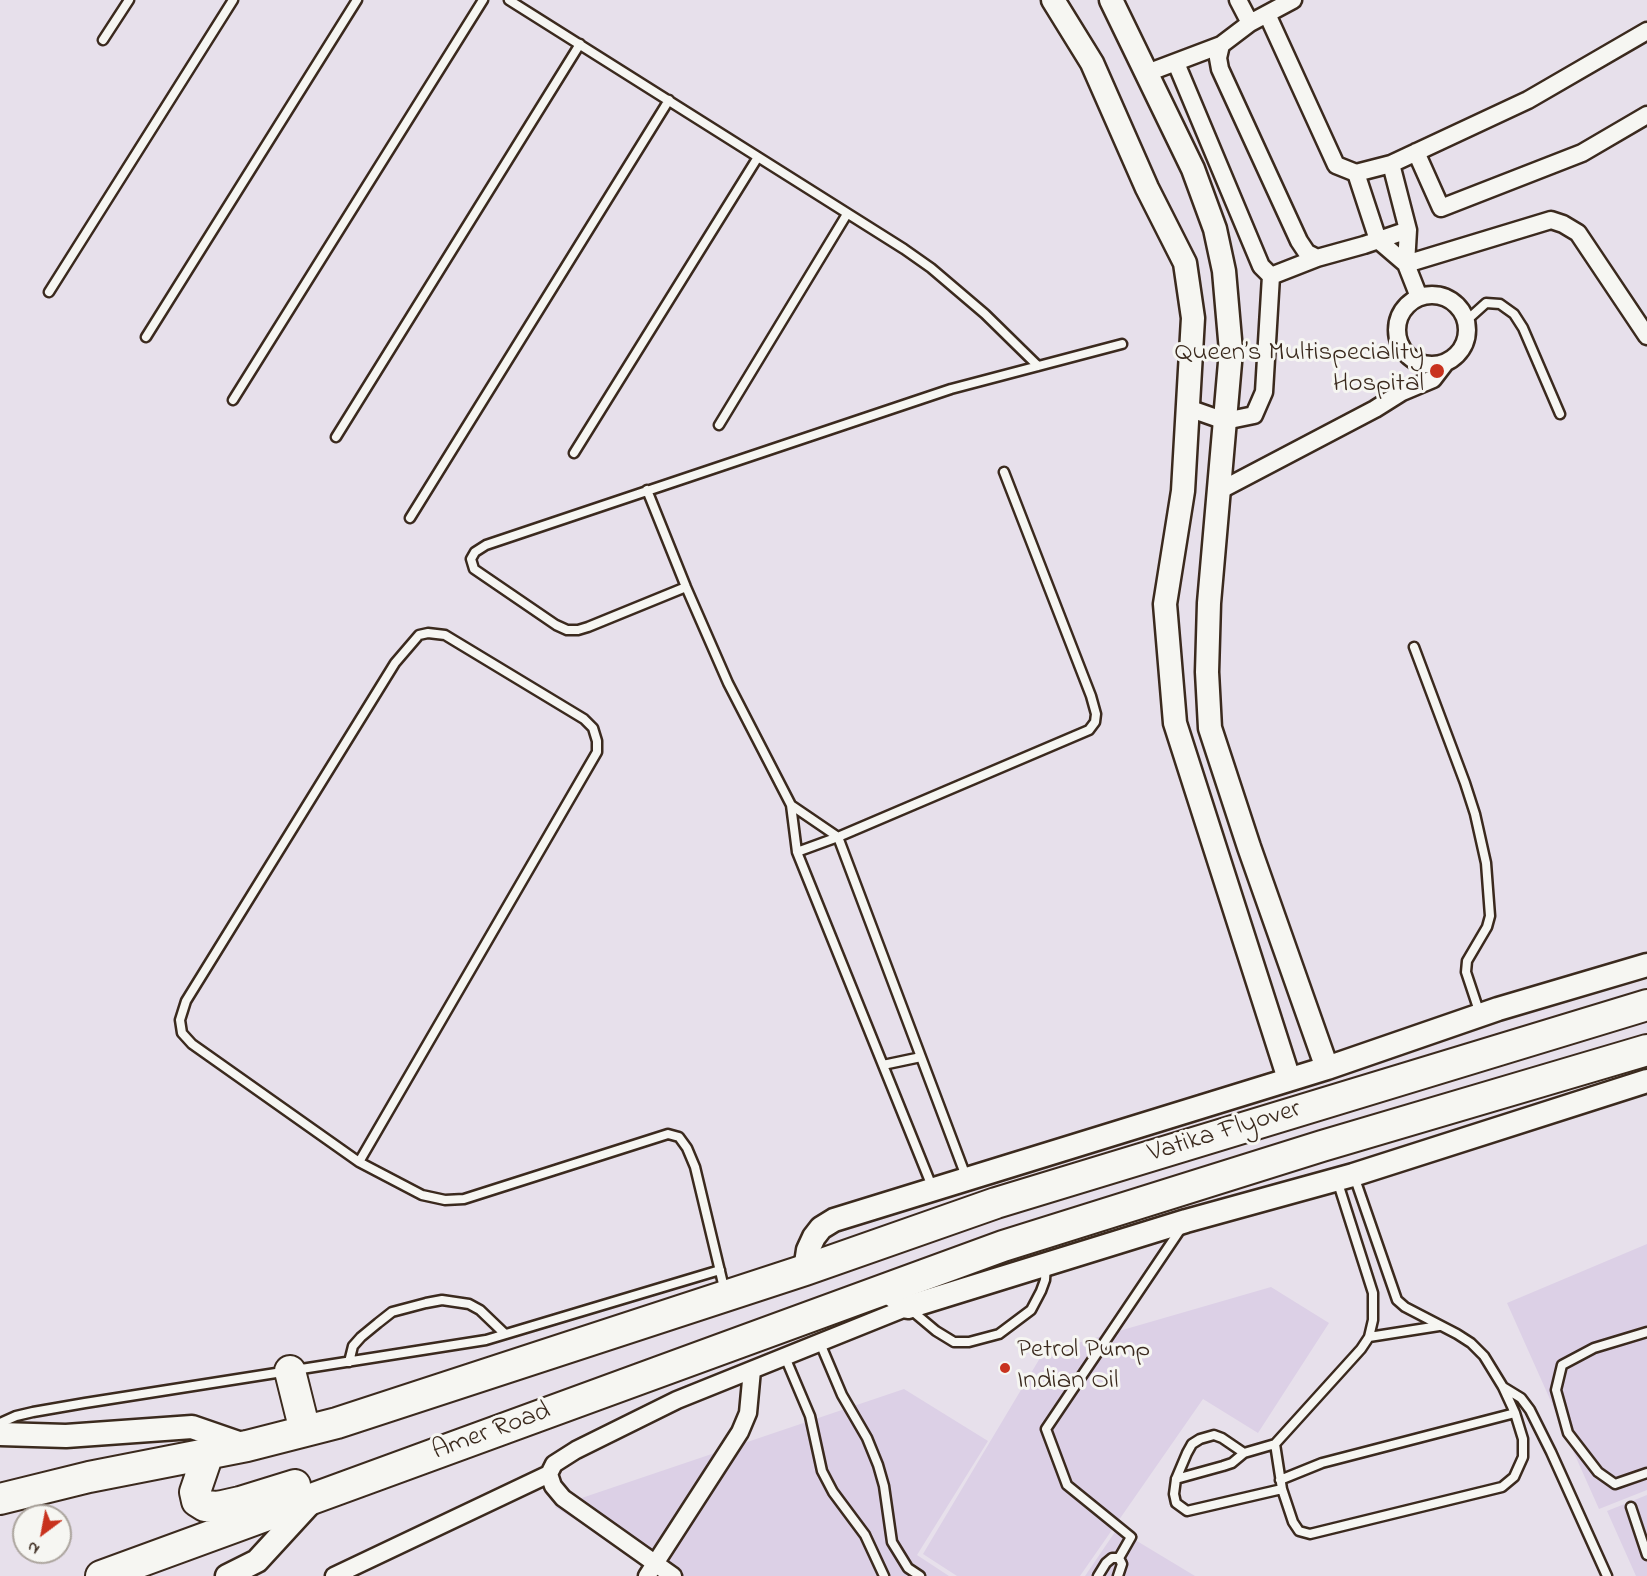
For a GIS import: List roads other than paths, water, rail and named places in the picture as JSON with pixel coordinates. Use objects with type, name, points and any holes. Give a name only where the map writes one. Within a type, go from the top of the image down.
[{"type":"highway","name":"Vatika Flyover","points":[[0,1499],[60,1483],[247,1446],[348,1420],[723,1283],[805,1269],[1008,1199],[1647,1005]]},
{"type":"highway","name":"Vatika Flyover","points":[[884,1290],[1003,1246],[1277,1160],[1647,1050]]},
{"type":"highway","name":"Amer Road","points":[[101,1576],[884,1290]]},
{"type":"highway","points":[[290,1371],[305,1431]]},
{"type":"highway","points":[[208,1454],[195,1492],[197,1501],[205,1506],[218,1507],[390,1457],[402,1466]]},
{"type":"street","points":[[1053,0],[1092,63],[1148,188],[1185,263],[1193,318],[1188,408],[1183,491],[1165,604],[1175,723],[1289,1079]]},
{"type":"street","points":[[1111,0],[1193,169],[1215,230],[1224,271],[1231,351],[1209,603],[1210,728],[1249,847],[1327,1068]]},
{"type":"street","points":[[1238,0],[1250,23]]},
{"type":"street","points":[[1147,73],[1221,45],[1250,23],[1293,0]]},
{"type":"street","points":[[1267,14],[1336,165],[1356,173],[1391,164],[1528,100],[1647,31]]},
{"type":"street","points":[[1221,45],[1218,58],[1220,69],[1299,241],[1307,253],[1317,258]]},
{"type":"street","points":[[1176,63],[1261,266],[1271,276],[1264,392],[1254,415],[1224,421],[1188,408]]},
{"type":"street","points":[[1416,153],[1441,208],[1582,153],[1647,116]]},
{"type":"street","points":[[1391,164],[1408,230],[1406,264],[1419,297]]},
{"type":"street","points":[[1356,173],[1378,240],[1406,264]]},
{"type":"street","points":[[1406,264],[1551,220],[1578,233],[1647,336]]},
{"type":"street","points":[[1271,276],[1317,258],[1408,230]]},
{"type":"street","points":[[1427,295],[1444,297],[1458,306],[1466,321],[1467,337],[1464,345],[1453,358],[1446,362],[1429,365],[1413,359],[1401,347],[1398,339],[1398,322],[1405,307],[1419,297],[1427,295]]},
{"type":"street","points":[[1402,392],[1413,359]]},
{"type":"street","points":[[1217,492],[1375,409],[1402,392],[1433,378],[1446,362]]},
{"type":"street","points":[[805,1269],[808,1250],[821,1228],[834,1220],[1327,1068],[1480,1015],[1647,965]]},
{"type":"street","points":[[334,1576],[549,1474],[554,1464],[576,1450],[677,1400],[908,1307],[1186,1221],[1345,1178],[1647,1081]]},
{"type":"street","points":[[884,1290],[908,1307]]},
{"type":"street","points":[[651,1570],[740,1432],[748,1413],[752,1370]]},
{"type":"street","points":[[0,1434],[66,1436],[192,1427],[247,1446]]},
{"type":"street","points":[[549,1474],[553,1486],[563,1498],[651,1570],[673,1576]]},
{"type":"street","points":[[227,1576],[257,1561],[315,1498]]},
{"type":"lane","points":[[103,40],[129,0]]},
{"type":"lane","points":[[49,292],[234,0]]},
{"type":"lane","points":[[146,337],[357,0]]},
{"type":"lane","points":[[233,400],[483,0]]},
{"type":"lane","points":[[509,0],[930,268],[1000,327],[1038,366]]},
{"type":"lane","points":[[336,437],[580,44]]},
{"type":"lane","points":[[410,518],[669,100]]},
{"type":"lane","points":[[574,453],[758,157]]},
{"type":"lane","points":[[719,425],[848,214]]},
{"type":"lane","points":[[1466,321],[1486,303],[1500,304],[1514,314],[1523,328],[1560,414]]},
{"type":"lane","points":[[686,587],[588,627],[567,630],[556,625],[474,569],[471,559],[475,552],[486,545],[951,388],[1122,344]]},
{"type":"lane","points":[[797,852],[838,837],[1089,730],[1095,722],[1096,714],[1091,696],[1004,472]]},
{"type":"lane","points":[[647,490],[728,683],[791,804],[797,852],[934,1190]]},
{"type":"lane","points":[[0,1423],[33,1412],[455,1346],[723,1283],[695,1167],[687,1148],[679,1137],[668,1134],[464,1199],[445,1200],[422,1195],[359,1162],[192,1044],[182,1034],[180,1020],[186,1001],[395,663],[419,635],[428,633],[445,635],[584,718],[593,728],[597,741],[597,752],[359,1162]]},
{"type":"lane","points":[[1414,647],[1465,783],[1475,814],[1486,863],[1490,916],[1487,927],[1467,961],[1466,972],[1480,1015]]},
{"type":"lane","points":[[791,804],[838,837],[967,1179]]},
{"type":"lane","points":[[883,1065],[921,1057]]},
{"type":"lane","points":[[1275,1444],[1281,1485],[1293,1522],[1299,1531],[1310,1534],[1502,1487],[1514,1478],[1523,1457],[1523,1439],[1515,1413],[1503,1387],[1484,1356],[1471,1343],[1397,1300],[1345,1178]]},
{"type":"lane","points":[[1176,1479],[1232,1463],[1244,1453],[1275,1444],[1361,1349],[1369,1337],[1373,1320],[1373,1293],[1345,1178]]},
{"type":"lane","points":[[1119,1558],[1131,1537],[1067,1485],[1046,1429],[1186,1221]]},
{"type":"lane","points":[[908,1307],[936,1331],[954,1342],[969,1342],[999,1334],[1031,1310],[1043,1285],[1046,1265]]},
{"type":"lane","points":[[349,1362],[353,1346],[361,1336],[392,1312],[442,1300],[470,1304],[480,1310],[505,1334]]},
{"type":"lane","points":[[1369,1337],[1439,1326]]},
{"type":"lane","points":[[1647,1332],[1594,1348],[1562,1365],[1556,1390],[1568,1433],[1598,1473],[1615,1484],[1647,1473]]},
{"type":"lane","points":[[820,1343],[842,1395],[867,1438],[878,1465],[884,1486],[892,1542],[908,1568],[920,1576]]},
{"type":"lane","points":[[785,1357],[810,1416],[822,1471],[833,1492],[865,1534],[884,1576]]},
{"type":"lane","points":[[1503,1387],[1521,1398],[1530,1410],[1607,1576]]},
{"type":"lane","points":[[1244,1453],[1214,1435],[1206,1436],[1192,1444],[1176,1479],[1174,1494],[1176,1503],[1187,1510],[1281,1485],[1322,1463],[1515,1413]]},
{"type":"lane","points":[[1631,1507],[1647,1554]]},
{"type":"lane","points":[[1098,1576],[1112,1558],[1119,1558]]},
{"type":"lane","points":[[1118,1576],[1122,1564],[1119,1558]]},
{"type":"place","name":"Queen’s Multispeciality Hospital","points":[[1437,371]]},
{"type":"place","name":"Petrol Pump Indian Oil","points":[[1005,1368]]}]
